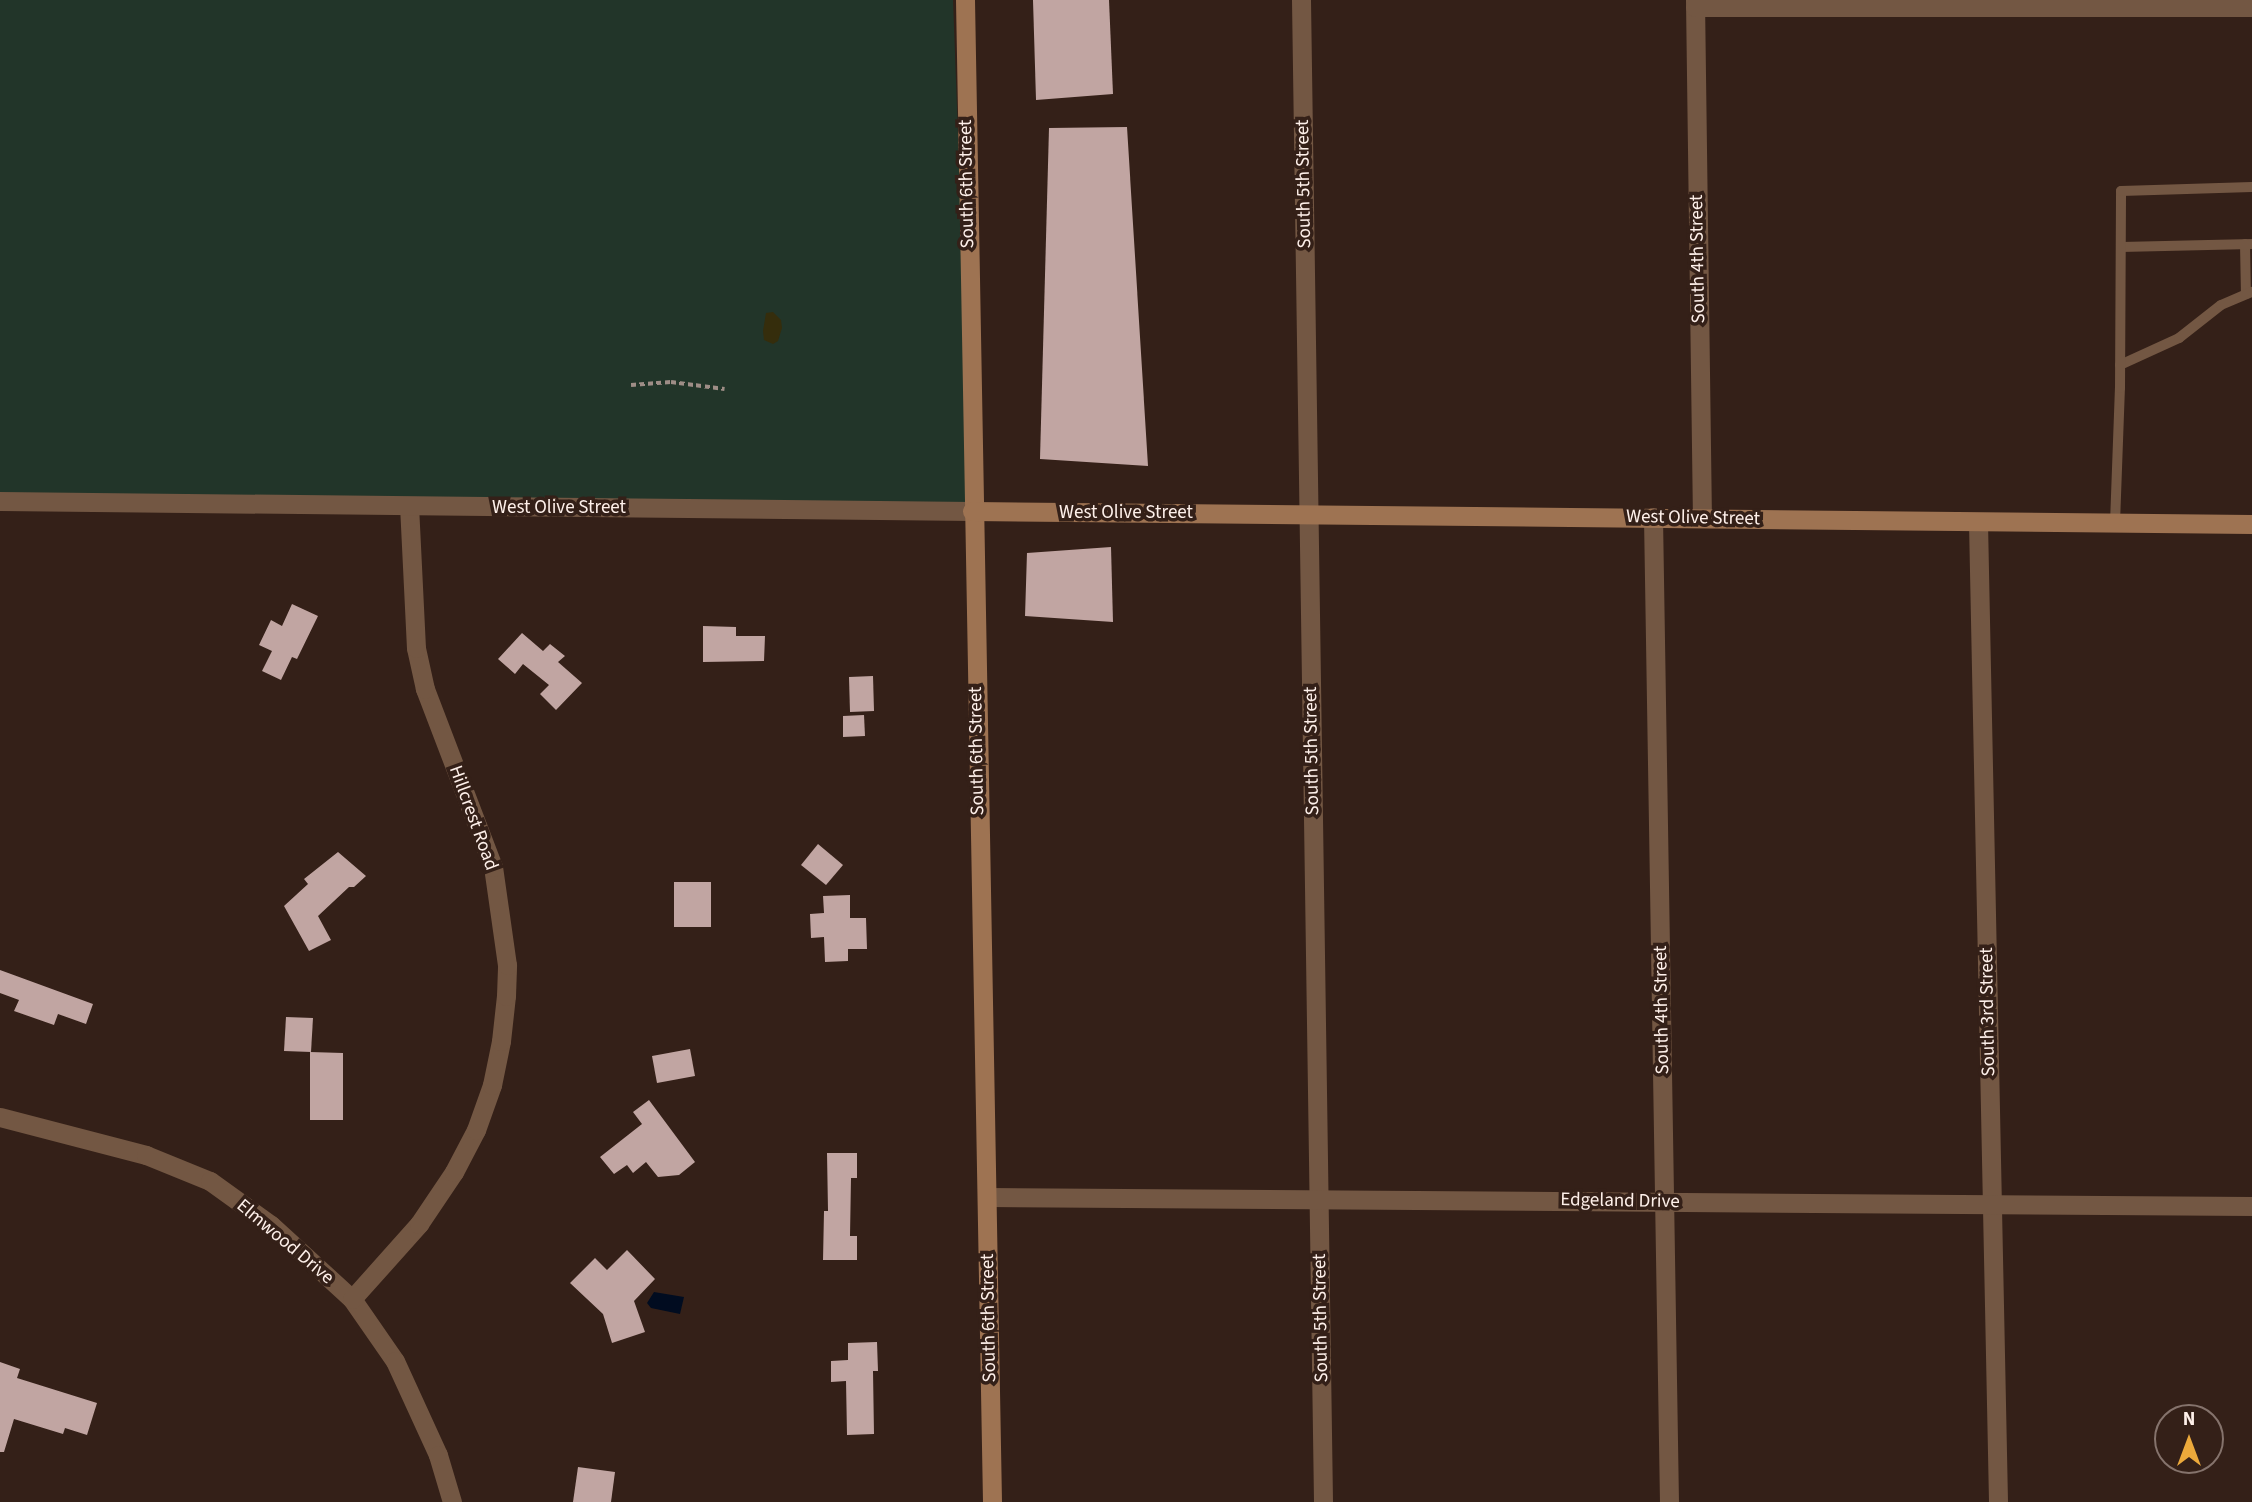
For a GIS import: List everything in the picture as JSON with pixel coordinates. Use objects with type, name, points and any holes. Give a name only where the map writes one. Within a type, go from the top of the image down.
[{"type":"main road","name":"South 6th Street","points":[[965,0],[972,511],[988,1197],[992,1502]]},
{"type":"main road","name":"West Olive Street","points":[[972,511],[2252,524]]},
{"type":"street","name":"South 5th Street","points":[[1301,0],[1323,1502]]},
{"type":"street","points":[[1695,3],[2207,3],[2252,7]]},
{"type":"street","name":"South 4th Street","points":[[1695,3],[1702,518]]},
{"type":"street","name":"West Olive Street","points":[[0,501],[972,511]]},
{"type":"street","name":"Hillcrest Road","points":[[352,1298],[419,1224],[454,1172],[476,1130],[494,1074],[506,996],[507,965],[493,867],[425,689],[416,648],[409,507]]},
{"type":"street","name":"South 4th Street","points":[[1653,517],[1669,1502]]},
{"type":"street","name":"South 3rd Street","points":[[1978,522],[1998,1502]]},
{"type":"street","name":"Elmwood Drive","points":[[0,1117],[146,1155],[210,1181],[271,1226],[352,1298],[395,1361],[438,1455],[452,1502]]},
{"type":"street","name":"Edgeland Drive","points":[[988,1197],[2252,1206]]},
{"type":"lane","points":[[2115,523],[2120,365],[2121,191],[2252,187]]},
{"type":"lane","points":[[2120,365],[2179,338],[2221,305],[2249,293],[2248,244],[2121,247]]},
{"type":"path","points":[[631,385],[671,382],[725,389]]},
{"type":"green space","points":[[0,0],[953,0],[972,511],[0,501]]},
{"type":"sand","points":[[773,312],[781,320],[782,328],[778,341],[773,344],[764,340],[763,331],[766,313]]},
{"type":"water","points":[[654,1292],[684,1297],[680,1314],[651,1308],[647,1303]]},
{"type":"building","points":[[1033,0],[1109,0],[1113,94],[1036,100]]},
{"type":"building","points":[[1127,127],[1148,466],[1040,459],[1049,128]]},
{"type":"building","points":[[1111,547],[1113,622],[1025,616],[1027,553]]},
{"type":"building","points":[[292,604],[318,616],[297,659],[292,657],[281,680],[262,671],[272,651],[259,645],[271,620],[282,626]]},
{"type":"building","points":[[703,626],[736,627],[736,636],[765,636],[764,661],[703,662]]},
{"type":"building","points":[[522,633],[543,651],[550,644],[565,656],[558,662],[582,683],[556,710],[540,694],[549,685],[523,664],[515,674],[498,659]]},
{"type":"building","points":[[873,676],[874,711],[850,712],[849,677]]},
{"type":"building","points":[[864,715],[865,736],[843,737],[843,716]]},
{"type":"building","points":[[818,844],[843,865],[826,885],[801,865]]},
{"type":"building","points":[[338,852],[366,876],[354,887],[349,887],[318,916],[331,940],[309,951],[284,906],[308,884],[304,879]]},
{"type":"building","points":[[674,882],[711,882],[711,927],[674,927]]},
{"type":"building","points":[[850,895],[850,918],[866,918],[867,949],[848,949],[848,961],[825,962],[824,937],[811,938],[810,914],[824,913],[823,896]]},
{"type":"building","points":[[0,970],[93,1004],[86,1024],[58,1014],[54,1025],[14,1011],[19,1000],[0,993]]},
{"type":"building","points":[[286,1017],[313,1018],[311,1052],[284,1051]]},
{"type":"building","points":[[690,1049],[695,1076],[657,1083],[652,1056]]},
{"type":"building","points":[[310,1052],[343,1053],[343,1120],[310,1120]]},
{"type":"building","points":[[649,1100],[695,1162],[679,1175],[658,1177],[646,1162],[633,1173],[627,1165],[614,1174],[600,1157],[642,1124],[633,1112]]},
{"type":"building","points":[[827,1153],[857,1153],[857,1178],[851,1178],[850,1236],[857,1236],[857,1260],[823,1260],[824,1211],[828,1211]]},
{"type":"building","points":[[627,1250],[655,1279],[634,1301],[645,1332],[612,1343],[603,1314],[570,1283],[595,1258],[607,1270]]},
{"type":"building","points":[[877,1342],[878,1371],[873,1371],[874,1434],[847,1435],[846,1381],[831,1382],[831,1361],[848,1360],[848,1343]]},
{"type":"building","points":[[0,1362],[20,1369],[17,1378],[97,1403],[87,1435],[65,1428],[63,1434],[14,1419],[4,1452],[0,1452]]},
{"type":"building","points":[[578,1467],[615,1472],[611,1502],[573,1502]]}]
